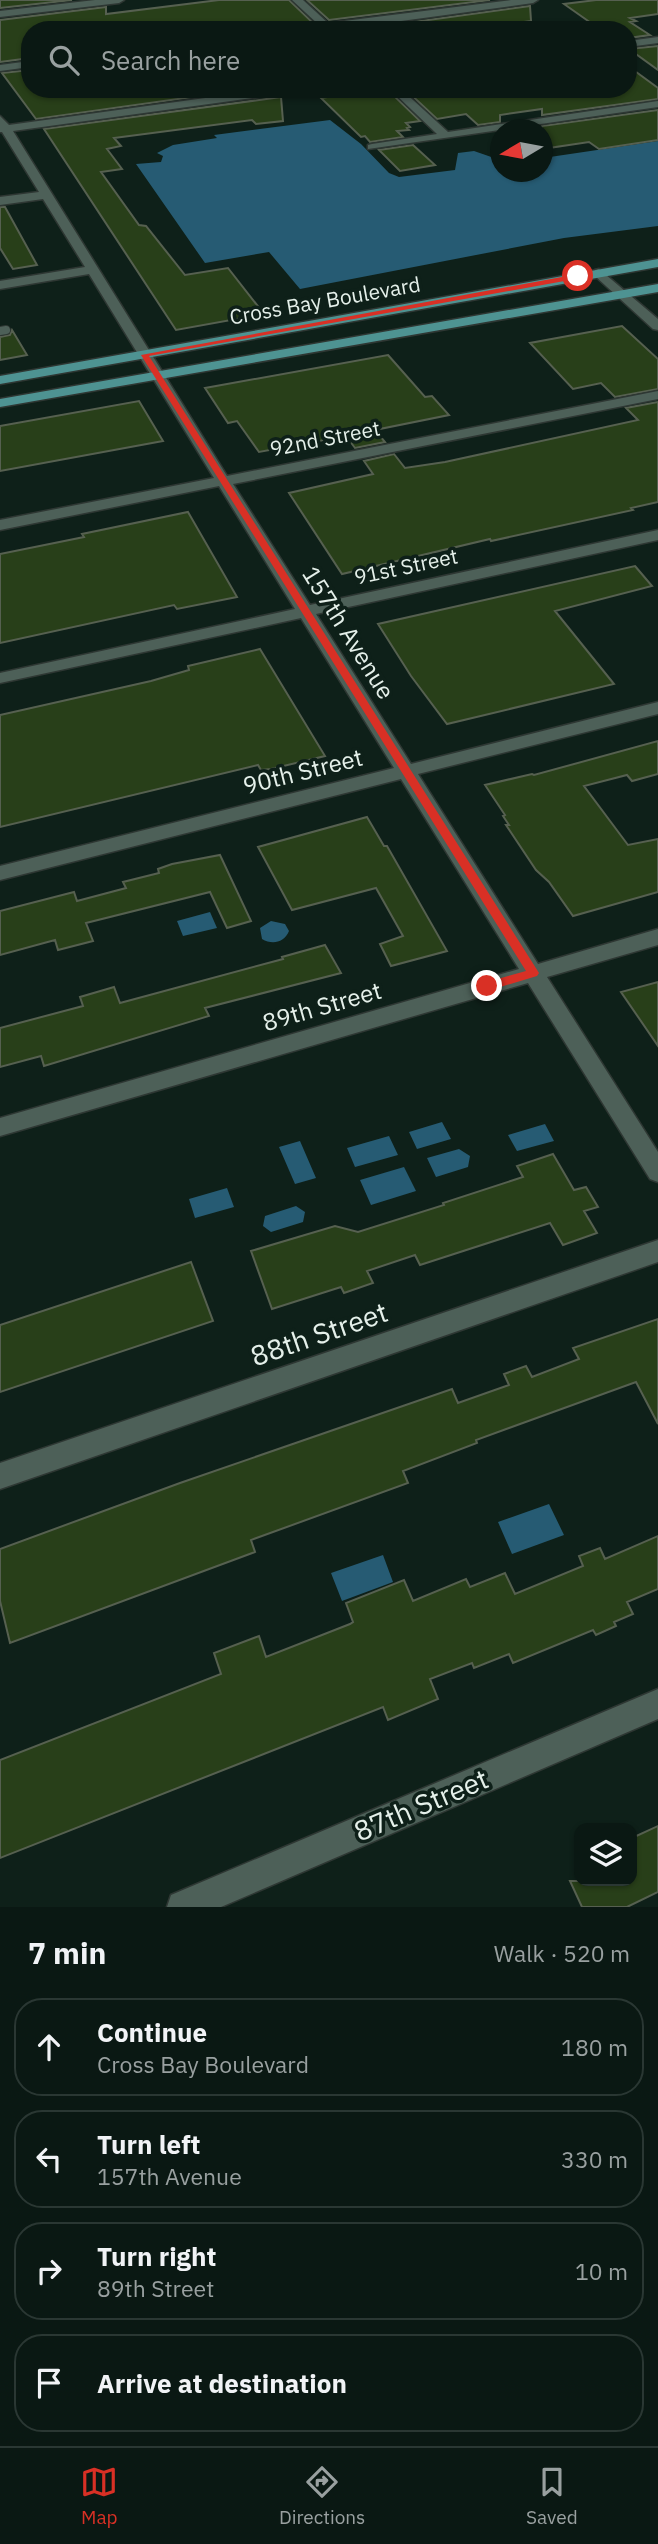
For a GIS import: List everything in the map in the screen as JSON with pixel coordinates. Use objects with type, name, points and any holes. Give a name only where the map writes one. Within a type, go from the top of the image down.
[{"type":"main road","name":"Cross Bay Boulevard","points":[[0,380],[658,263]]},
{"type":"main road","name":"Cross Bay Boulevard","points":[[0,403],[658,288]]},
{"type":"main road","points":[[0,394],[116,373],[145,355]]},
{"type":"street","points":[[0,14],[119,0]]},
{"type":"street","points":[[297,0],[320,21]]},
{"type":"street","points":[[379,21],[533,0]]},
{"type":"street","points":[[637,43],[658,40]]},
{"type":"street","points":[[0,68],[21,65]]},
{"type":"street","points":[[2,126],[224,98]]},
{"type":"street","points":[[405,98],[445,135]]},
{"type":"street","points":[[372,147],[658,104]]},
{"type":"street","name":"157th Avenue","points":[[2,126],[658,1172]]},
{"type":"street","points":[[0,201],[47,195]]},
{"type":"street","points":[[0,285],[92,271]]},
{"type":"street","points":[[599,273],[658,326]]},
{"type":"street","name":"92nd Street","points":[[0,525],[658,395]]},
{"type":"street","name":"91st Street","points":[[0,678],[658,535]]},
{"type":"street","name":"90th Street","points":[[0,873],[658,708]]},
{"type":"street","name":"89th Street","points":[[0,1127],[658,937]]},
{"type":"street","name":"88th Street","points":[[0,1476],[658,1251]]},
{"type":"street","name":"87th Street","points":[[183,1907],[658,1704]]},
{"type":"water","points":[[330,120],[361,144],[389,173],[399,177],[455,170],[458,153],[474,151],[490,157],[490,182],[553,182],[553,157],[658,141],[658,226],[564,238],[300,289],[269,252],[205,263],[136,164],[161,162],[163,156],[157,153],[173,145],[217,138],[214,135]]},
{"type":"water","points":[[210,912],[217,928],[183,936],[177,921]]},
{"type":"water","points":[[271,921],[285,924],[289,931],[281,940],[274,942],[262,939],[260,928]]},
{"type":"water","points":[[442,1122],[451,1139],[417,1149],[409,1132]]},
{"type":"water","points":[[545,1124],[554,1141],[517,1151],[508,1135]]},
{"type":"water","points":[[389,1136],[398,1155],[355,1167],[347,1148]]},
{"type":"water","points":[[300,1141],[316,1178],[295,1184],[279,1147]]},
{"type":"water","points":[[459,1149],[470,1156],[468,1167],[436,1177],[427,1158]]},
{"type":"water","points":[[404,1167],[416,1191],[371,1205],[360,1180]]},
{"type":"water","points":[[227,1188],[234,1207],[195,1218],[189,1199]]},
{"type":"water","points":[[296,1206],[305,1212],[303,1222],[271,1232],[263,1226],[265,1216]]},
{"type":"water","points":[[549,1504],[564,1535],[512,1554],[498,1522]]},
{"type":"water","points":[[383,1555],[393,1582],[342,1601],[331,1573]]},
{"type":"building","points":[[0,0],[72,0],[0,8]]},
{"type":"building","points":[[219,0],[289,0],[311,21],[21,21],[21,59],[0,62],[0,20],[106,7],[106,14]]},
{"type":"building","points":[[307,0],[490,0],[329,20]]},
{"type":"building","points":[[596,0],[658,0],[658,14],[630,18],[636,21],[588,21],[564,4]]},
{"type":"building","points":[[530,6],[531,21],[421,21]]},
{"type":"building","points":[[637,27],[650,35],[637,37]]},
{"type":"building","points":[[658,46],[658,70],[637,55],[637,48]]},
{"type":"building","points":[[21,71],[21,98],[185,98],[36,119],[2,73]]},
{"type":"building","points":[[637,73],[658,88],[658,99],[542,115],[542,109],[500,115],[500,119],[490,119],[490,123],[478,125],[466,114],[437,119],[415,98],[637,98]]},
{"type":"building","points":[[281,98],[283,121],[256,124],[252,120],[114,138],[121,146],[107,149],[122,169],[101,172],[139,225],[146,226],[185,275],[228,268],[264,314],[176,330],[44,129]]},
{"type":"building","points":[[321,98],[396,98],[420,121],[406,123],[410,127],[407,128],[409,130],[397,131],[403,137],[370,142],[365,136],[361,137]]},
{"type":"building","points":[[658,110],[658,140],[599,149],[589,142],[553,147],[553,124]]},
{"type":"building","points":[[413,145],[435,165],[400,171],[379,150]]},
{"type":"building","points":[[0,207],[5,207],[37,265],[13,269],[0,248]]},
{"type":"building","points":[[622,326],[658,359],[658,389],[615,397],[601,383],[573,389],[530,343]]},
{"type":"building","points":[[12,330],[27,355],[0,360],[0,337],[10,335]]},
{"type":"building","points":[[388,355],[425,397],[432,396],[449,415],[375,430],[385,442],[355,448],[346,436],[259,452],[237,421],[228,423],[205,388]]},
{"type":"building","points":[[139,401],[163,441],[0,471],[0,426]]},
{"type":"building","points":[[658,402],[658,502],[631,508],[633,510],[491,541],[490,539],[342,574],[289,493],[373,474],[364,461],[394,454],[405,468],[445,462],[638,420],[626,408]]},
{"type":"building","points":[[188,512],[237,597],[177,609],[174,605],[0,643],[0,554]]},
{"type":"building","points":[[635,566],[652,586],[555,611],[614,684],[447,724],[411,676],[378,624]]},
{"type":"building","points":[[260,649],[325,756],[271,769],[261,770],[258,765],[0,827],[0,715],[151,681],[189,670],[188,666]]},
{"type":"building","points":[[658,741],[658,774],[632,781],[627,775],[584,786],[628,845],[658,839],[658,892],[573,916],[549,882],[536,870],[506,825],[509,825],[503,816],[505,815],[485,785],[534,775]]},
{"type":"building","points":[[367,817],[384,846],[387,846],[447,951],[391,966],[380,944],[403,936],[376,888],[292,910],[258,847]]},
{"type":"building","points":[[220,855],[251,921],[227,928],[210,892],[86,923],[93,941],[58,950],[55,940],[0,955],[0,911],[74,892],[77,901],[126,888],[123,882],[159,873],[158,869],[172,864]]},
{"type":"building","points":[[325,945],[341,973],[205,1008],[209,1016],[44,1066],[41,1056],[0,1067],[0,1028],[83,1006],[80,997],[114,987],[120,1003]]},
{"type":"building","points":[[658,982],[658,1046],[621,992]]},
{"type":"building","points":[[553,1154],[574,1190],[586,1187],[598,1207],[584,1211],[597,1233],[563,1245],[550,1223],[420,1265],[415,1255],[367,1271],[373,1283],[344,1293],[341,1287],[272,1309],[251,1251],[335,1226],[358,1232],[444,1205],[443,1203],[523,1177],[517,1166]]},
{"type":"building","points":[[191,1262],[213,1321],[0,1392],[0,1325]]},
{"type":"building","points":[[658,1319],[658,1424],[636,1382],[476,1440],[477,1443],[403,1471],[408,1483],[251,1540],[255,1552],[10,1643],[0,1601],[0,1549],[180,1483],[452,1389],[458,1403],[509,1385],[504,1374],[526,1366],[532,1377],[579,1359],[573,1348]]},
{"type":"building","points":[[658,1536],[658,1589],[627,1602],[633,1614],[614,1622],[616,1626],[596,1635],[593,1630],[513,1663],[509,1654],[474,1668],[472,1663],[430,1679],[438,1699],[388,1720],[383,1707],[0,1858],[0,1760],[221,1674],[214,1653],[259,1636],[266,1657],[350,1624],[353,1622],[346,1603],[404,1580],[413,1601],[466,1579],[470,1587],[505,1573],[515,1594],[583,1566],[579,1556],[600,1548],[605,1559]]},
{"type":"building","points":[[658,1826],[658,1892],[627,1907],[582,1907],[570,1881],[574,1881],[574,1886],[637,1886],[637,1836]]},
{"type":"route","points":[[487,986],[533,973],[145,355],[578,276]]}]
